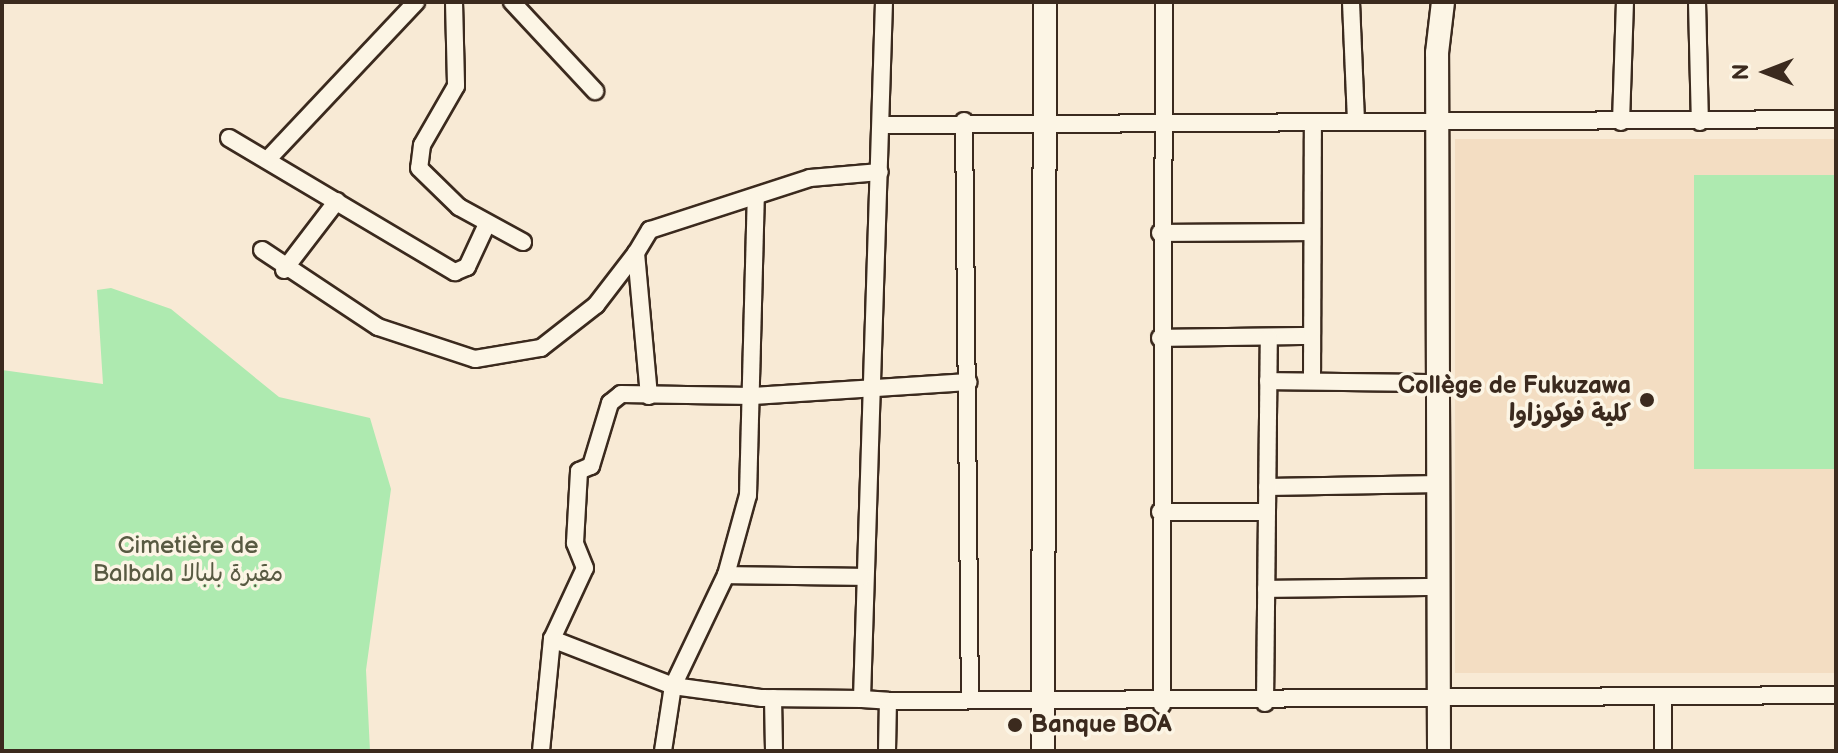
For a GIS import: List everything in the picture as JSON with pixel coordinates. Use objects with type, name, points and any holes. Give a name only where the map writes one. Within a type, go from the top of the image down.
[{"type":"street","points":[[270,157],[416,2]]},
{"type":"street","points":[[454,2],[456,86],[422,145],[419,168],[436,190],[487,224],[523,242]]},
{"type":"street","points":[[512,2],[595,91]]},
{"type":"street","points":[[862,699],[863,577],[882,125],[884,2]]},
{"type":"street","points":[[1043,751],[1045,2]]},
{"type":"street","points":[[1162,705],[1159,120],[1164,2]]},
{"type":"street","points":[[1351,2],[1356,121]]},
{"type":"street","points":[[1439,751],[1438,120],[1443,2]]},
{"type":"street","points":[[1621,122],[1625,2]]},
{"type":"street","points":[[1697,2],[1700,122]]},
{"type":"street","points":[[882,125],[1045,119],[1313,122],[1836,119]]},
{"type":"street","points":[[964,121],[970,700]]},
{"type":"street","points":[[1312,381],[1313,122]]},
{"type":"street","points":[[229,138],[270,157],[458,273],[487,224]]},
{"type":"street","points":[[262,250],[284,270],[378,327],[475,359],[541,348],[596,305],[665,220],[756,197],[823,175],[880,172]]},
{"type":"street","points":[[663,751],[673,686],[726,575],[748,495],[756,197]]},
{"type":"street","points":[[284,270],[337,201]]},
{"type":"street","points":[[1160,233],[1311,232]]},
{"type":"street","points":[[636,253],[649,396]]},
{"type":"street","points":[[1160,338],[1312,336]]},
{"type":"street","points":[[1265,703],[1269,337]]},
{"type":"street","points":[[1268,381],[1440,383]]},
{"type":"street","points":[[541,751],[552,639],[585,568],[575,543],[579,471],[591,466],[610,403],[621,394],[753,396],[969,382]]},
{"type":"street","points":[[1267,487],[1440,484]]},
{"type":"street","points":[[1160,512],[1267,512]]},
{"type":"street","points":[[726,575],[863,577]]},
{"type":"street","points":[[1266,589],[1440,587]]},
{"type":"street","points":[[552,639],[673,686],[773,698],[1162,705],[1836,695]]},
{"type":"street","points":[[1663,697],[1663,751]]},
{"type":"street","points":[[773,698],[774,751]]},
{"type":"street","points":[[887,751],[888,701]]},
{"type":"shaded area","name":"Collège de Fukuzawa كلية فوكوزاوا","points":[[1455,139],[1836,139],[1836,673],[1455,673]]},
{"type":"green space","points":[[1694,175],[1836,175],[1836,469],[1694,469]]},
{"type":"green space","name":"Cimetière de Balbala مقبرة بلبالا","points":[[111,288],[171,309],[279,397],[370,418],[391,489],[366,670],[370,751],[2,751],[2,370],[103,384],[97,290]]},
{"type":"place","name":"Collège de Fukuzawa كلية فوكوزاوا","points":[[1647,400]]},
{"type":"place","name":"Banque BOA","points":[[1015,725]]}]
